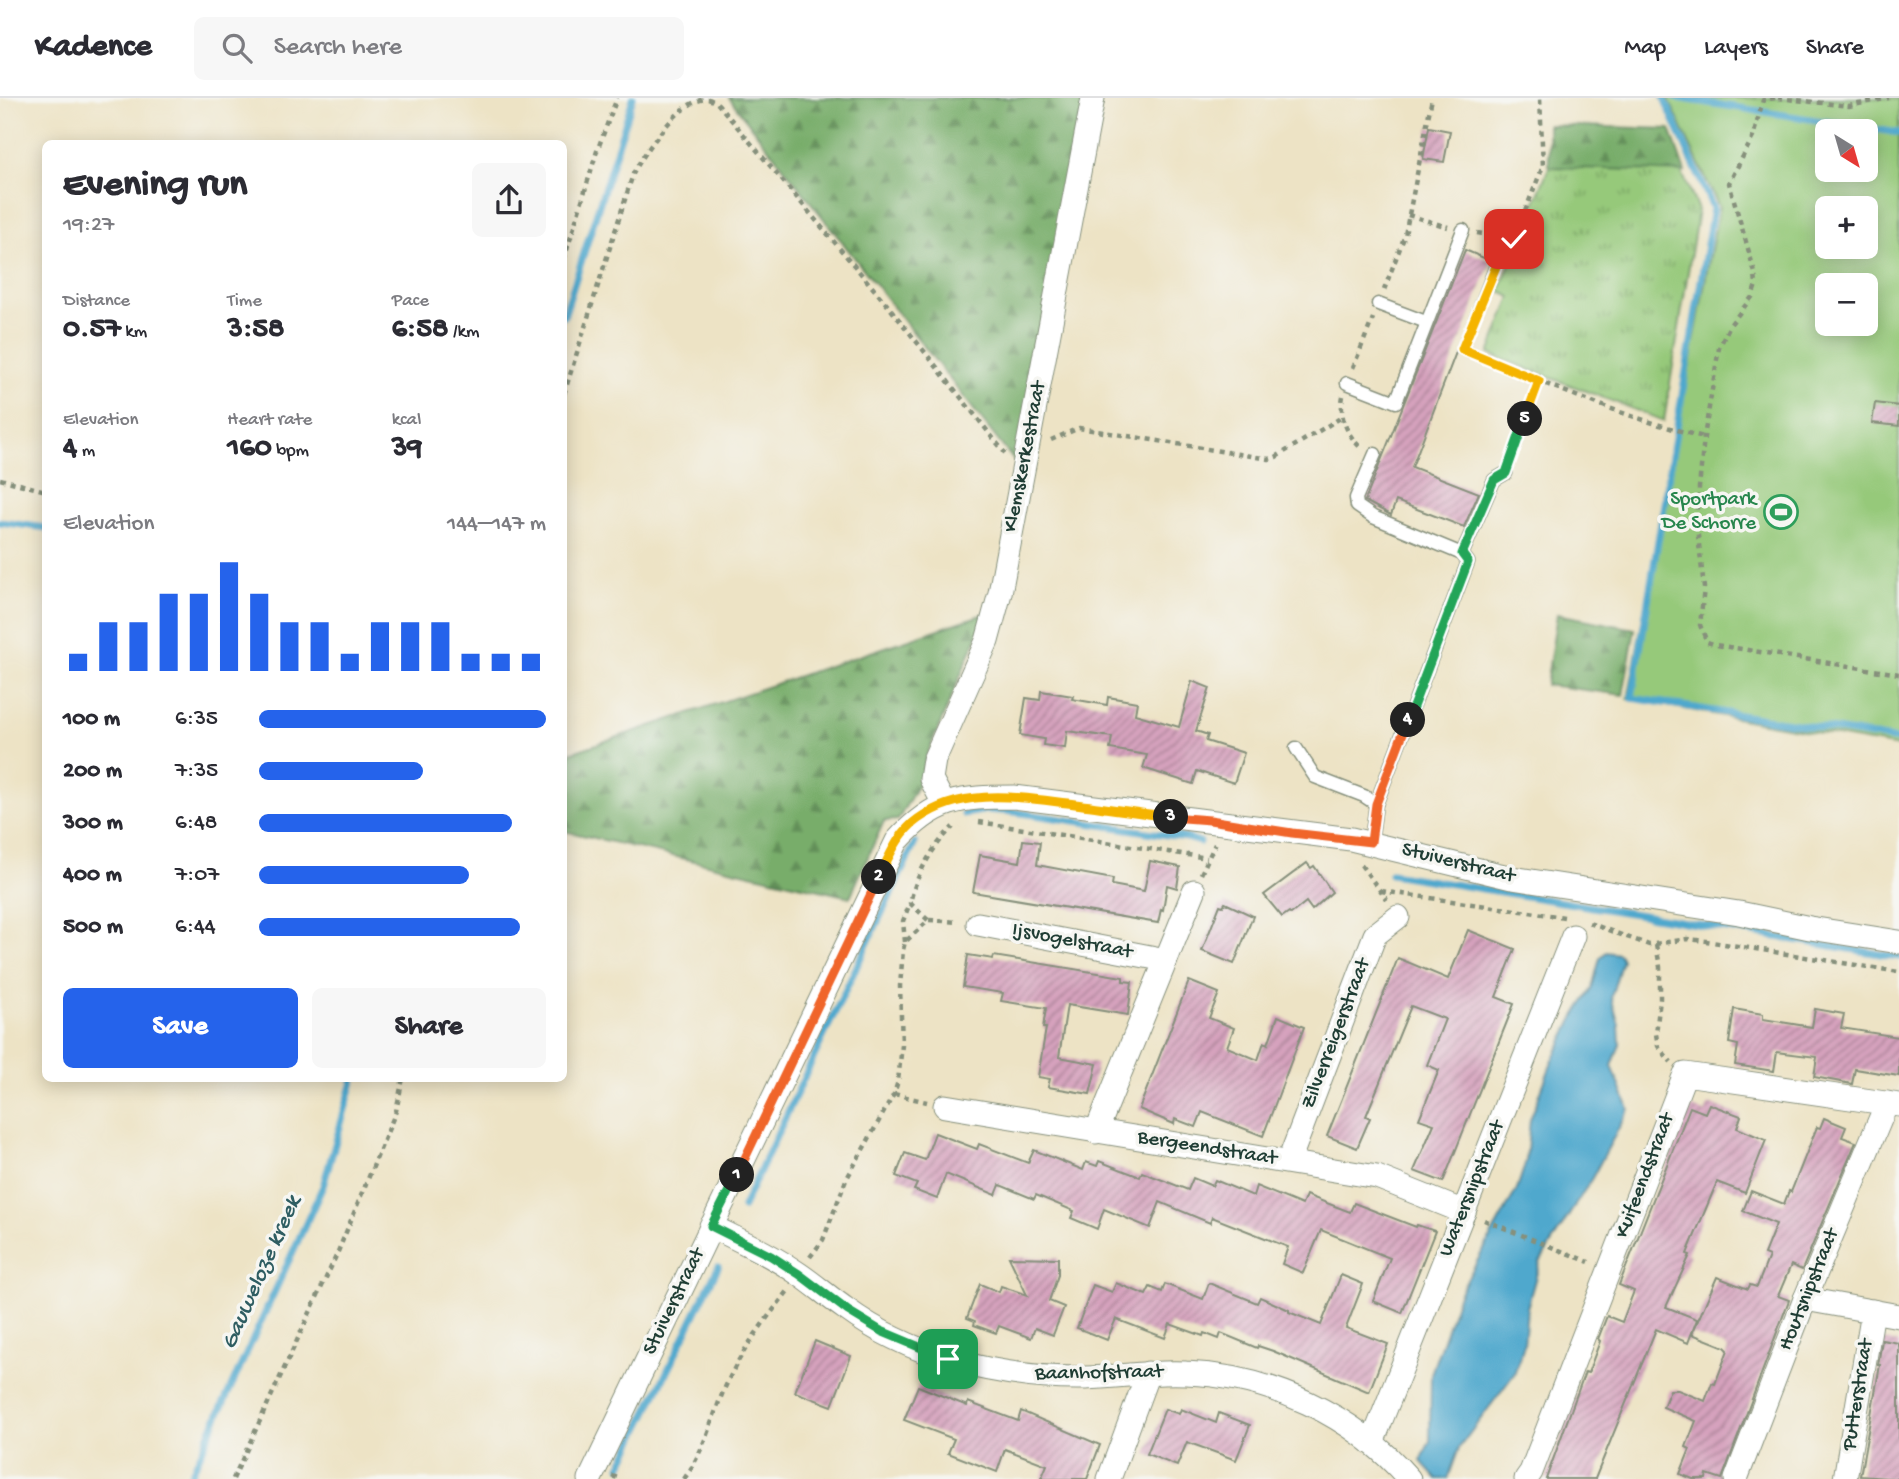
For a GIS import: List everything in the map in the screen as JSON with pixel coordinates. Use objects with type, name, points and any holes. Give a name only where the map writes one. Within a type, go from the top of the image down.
[{"type":"street","name":"Klemskerkestraat","points":[[944,804],[931,779],[933,760],[986,641],[1000,593],[1093,98]]},
{"type":"street","name":"Stuiverstraat","points":[[590,1479],[897,841],[916,820],[944,804],[983,797],[1014,797],[1371,842],[1512,878],[1739,913],[1899,942]]},
{"type":"street","name":"Ijsvogelstraat","points":[[1096,1132],[1194,891]]},
{"type":"street","name":"Zilverreigerstraat","points":[[1289,1161],[1375,935],[1398,917]]},
{"type":"street","name":"Ijsvogelstraat","points":[[978,924],[1166,960]]},
{"type":"street","name":"Watersnipstraat","points":[[1372,1443],[1575,925]]},
{"type":"street","points":[[1685,1074],[1893,1104]]},
{"type":"street","name":"Kuifeendstraat","points":[[1527,1479],[1685,1074]]},
{"type":"street","name":"Houtsnipstraat","points":[[1736,1479],[1805,1299],[1893,1104]]},
{"type":"street","name":"Bergeendstraat","points":[[945,1106],[1377,1177],[1464,1212]]},
{"type":"street","name":"Baanhofstraat","points":[[711,1226],[771,1256],[881,1331],[948,1359],[1017,1374],[1051,1378],[1186,1373],[1223,1376],[1261,1384],[1322,1410],[1372,1443],[1409,1479]]},
{"type":"street","points":[[1805,1299],[1899,1315]]},
{"type":"street","name":"Putterstraat","points":[[1845,1479],[1873,1311]]},
{"type":"street","points":[[1109,1479],[1148,1373]]},
{"type":"lane","points":[[1347,383],[1396,402],[1462,230]]},
{"type":"lane","points":[[1378,304],[1426,323]]},
{"type":"lane","points":[[1371,842],[1376,804],[1468,562],[1462,554],[1373,517],[1357,506],[1356,498],[1375,454]]},
{"type":"lane","points":[[1462,554],[1494,480],[1506,473]]},
{"type":"lane","points":[[1296,748],[1315,777],[1364,796],[1376,804]]},
{"type":"path","points":[[567,250],[597,151],[617,98]]},
{"type":"path","points":[[1432,98],[1408,215],[1462,230],[1514,239]]},
{"type":"path","points":[[1540,98],[1543,166],[1514,239],[1497,264],[1462,349],[1539,381],[1667,428],[1704,437]]},
{"type":"path","points":[[1756,98],[1849,106],[1889,98]]},
{"type":"path","points":[[567,384],[633,174],[646,149],[678,112],[692,100],[707,99],[718,104],[889,307],[1024,475]]},
{"type":"path","points":[[1762,100],[1753,137],[1729,183],[1755,273],[1756,285],[1752,297],[1730,325],[1719,348],[1704,437],[1696,518],[1704,588],[1700,625],[1707,642],[1899,674]]},
{"type":"path","points":[[1506,473],[1539,381]]},
{"type":"path","points":[[1062,435],[1079,428],[1269,459],[1342,417],[1353,440],[1361,448],[1375,454]]},
{"type":"path","points":[[0,480],[42,490]]},
{"type":"path","points":[[811,1257],[823,1240],[852,1168],[894,1094],[898,1081],[901,972],[905,942],[903,921],[928,858],[941,838],[954,826],[944,804]]},
{"type":"path","points":[[973,822],[1207,858]]},
{"type":"path","points":[[1194,891],[1214,844]]},
{"type":"path","points":[[1360,864],[1381,891],[1575,925],[1642,943],[1656,945],[1687,939],[1706,941],[1899,972]]},
{"type":"path","points":[[910,903],[929,920],[978,924]]},
{"type":"path","points":[[905,942],[929,920]]},
{"type":"path","points":[[1656,945],[1660,967],[1656,1034],[1658,1046],[1665,1057],[1685,1074]]},
{"type":"path","points":[[233,1479],[342,1242],[396,1111],[402,1082]]},
{"type":"path","points":[[894,1094],[945,1106]]},
{"type":"path","points":[[1489,1222],[1566,1252]]},
{"type":"path","points":[[684,1479],[704,1446],[719,1400],[730,1377],[760,1328],[788,1290]]},
{"type":"green space","points":[[729,98],[1085,98],[1018,466]]},
{"type":"green space","name":"Sportpark De Schorre","points":[[1668,98],[1899,98],[1899,747],[1628,699],[1719,207]]},
{"type":"green space","points":[[1548,125],[1670,129],[1685,172],[1549,167]]},
{"type":"green space","points":[[1549,167],[1682,172],[1698,210],[1664,421],[1489,354],[1511,297],[1499,291]]},
{"type":"green space","points":[[987,613],[926,757],[920,781],[898,820],[884,821],[850,897],[567,832],[567,754]]},
{"type":"green space","points":[[1557,614],[1635,629],[1623,695],[1546,685]]},
{"type":"water","points":[[1606,952],[1619,954],[1622,960],[1611,997],[1619,1025],[1620,1044],[1612,1066],[1629,1109],[1592,1178],[1540,1262],[1527,1308],[1524,1345],[1514,1374],[1459,1448],[1448,1479],[1437,1479],[1421,1461],[1430,1441],[1431,1374],[1459,1294],[1517,1189],[1526,1161],[1530,1120],[1552,1062],[1592,988],[1600,958]]},
{"type":"building","points":[[1429,127],[1450,131],[1444,162],[1423,159]]},
{"type":"building","points":[[1465,250],[1491,261],[1412,467],[1479,493],[1464,527],[1396,501],[1391,515],[1365,501]]},
{"type":"building","points":[[1875,403],[1899,406],[1899,426],[1872,423]]},
{"type":"building","points":[[1192,681],[1210,688],[1196,731],[1208,735],[1206,741],[1244,753],[1234,783],[1197,771],[1193,784],[1143,768],[1147,755],[1110,749],[1112,737],[1067,731],[1065,748],[1043,745],[1044,739],[1020,735],[1026,698],[1040,700],[1041,691],[1107,705],[1108,697],[1137,702],[1135,714],[1179,727]]},
{"type":"building","points":[[1023,840],[1040,842],[1037,865],[1113,879],[1112,885],[1144,891],[1150,861],[1180,867],[1177,888],[1167,885],[1158,923],[973,892],[980,855],[1020,862]]},
{"type":"building","points":[[1307,863],[1311,868],[1314,866],[1332,892],[1312,910],[1306,902],[1291,914],[1289,912],[1282,917],[1264,895]]},
{"type":"building","points":[[1225,903],[1253,916],[1234,964],[1202,951],[1220,905]]},
{"type":"building","points":[[1468,930],[1515,949],[1496,997],[1514,1004],[1443,1182],[1414,1171],[1434,1124],[1419,1119],[1439,1070],[1427,1065],[1445,1019],[1411,1006],[1366,1116],[1370,1118],[1357,1148],[1327,1136],[1398,958],[1448,979]]},
{"type":"building","points":[[968,955],[993,959],[994,956],[1123,977],[1123,981],[1132,982],[1128,1015],[1067,1005],[1059,1057],[1097,1064],[1090,1094],[1048,1087],[1050,1079],[1038,1077],[1046,1028],[1043,1028],[1046,1008],[1001,1001],[1003,993],[963,987]]},
{"type":"building","points":[[1189,981],[1219,993],[1209,1018],[1234,1028],[1227,1047],[1258,1060],[1264,1042],[1268,1044],[1278,1016],[1304,1027],[1263,1136],[1202,1112],[1196,1127],[1175,1119],[1174,1124],[1139,1109]]},
{"type":"building","points":[[1734,1009],[1763,1014],[1763,1019],[1812,1027],[1815,1009],[1844,1014],[1841,1028],[1899,1037],[1899,1076],[1855,1069],[1852,1084],[1814,1077],[1817,1057],[1777,1052],[1774,1071],[1735,1065],[1738,1045],[1729,1043]]},
{"type":"building","points":[[1709,1104],[1741,1116],[1737,1128],[1766,1140],[1745,1193],[1717,1182],[1687,1254],[1690,1255],[1666,1307],[1697,1319],[1688,1343],[1656,1329],[1595,1479],[1546,1479],[1585,1372],[1588,1373],[1600,1341],[1598,1339],[1607,1316],[1622,1322],[1634,1291],[1619,1285],[1690,1107],[1705,1113]]},
{"type":"building","points":[[1824,1118],[1846,1127],[1842,1137],[1856,1142],[1802,1270],[1791,1265],[1778,1296],[1789,1300],[1722,1479],[1707,1474],[1706,1479],[1693,1479],[1680,1474],[1690,1449],[1686,1447],[1696,1421],[1663,1407],[1670,1390],[1678,1390],[1705,1401],[1712,1383],[1715,1384],[1728,1350],[1692,1334],[1717,1277],[1748,1289],[1750,1285],[1757,1287],[1769,1256],[1764,1254],[1776,1224],[1743,1211],[1751,1191],[1784,1204],[1817,1127],[1820,1128]]},
{"type":"building","points":[[935,1133],[977,1149],[979,1144],[1028,1163],[1034,1150],[1083,1170],[1086,1162],[1097,1166],[1099,1161],[1140,1177],[1142,1172],[1188,1190],[1193,1178],[1212,1186],[1215,1180],[1253,1196],[1256,1186],[1302,1205],[1306,1195],[1350,1212],[1354,1203],[1416,1227],[1417,1225],[1435,1231],[1402,1313],[1373,1301],[1390,1258],[1321,1230],[1303,1273],[1282,1264],[1288,1247],[1212,1217],[1210,1223],[1160,1202],[1150,1228],[1104,1209],[1097,1229],[1071,1218],[1074,1211],[1036,1195],[1034,1199],[1000,1185],[996,1195],[946,1174],[937,1199],[914,1190],[917,1184],[896,1176],[905,1153],[925,1160]]},
{"type":"building","points":[[1009,1257],[1058,1258],[1058,1275],[1049,1301],[1064,1307],[1053,1335],[1035,1328],[1031,1338],[999,1326],[996,1333],[974,1325],[975,1321],[967,1318],[980,1284],[999,1292],[1001,1286],[1027,1295]]},
{"type":"building","points":[[1341,1275],[1363,1284],[1346,1328],[1388,1344],[1369,1392],[1273,1351],[1258,1346],[1257,1348],[1221,1333],[1219,1339],[1170,1324],[1165,1338],[1116,1319],[1107,1340],[1077,1328],[1093,1285],[1112,1292],[1116,1283],[1146,1295],[1150,1287],[1162,1292],[1165,1284],[1203,1299],[1209,1283],[1257,1303],[1260,1297],[1321,1325]]},
{"type":"building","points":[[1882,1340],[1899,1343],[1899,1479],[1860,1476]]},
{"type":"building","points":[[815,1341],[851,1356],[832,1406],[795,1392]]},
{"type":"building","points":[[918,1386],[967,1406],[968,1402],[1018,1421],[1021,1411],[1100,1445],[1087,1479],[1041,1479],[1047,1465],[1005,1449],[997,1472],[948,1453],[954,1439],[904,1420]]},
{"type":"building","points":[[1165,1409],[1179,1414],[1181,1409],[1216,1423],[1219,1413],[1250,1425],[1236,1460],[1187,1442],[1177,1466],[1147,1454]]},
{"type":"waterway","points":[[567,307],[633,98]]},
{"type":"waterway","points":[[1664,98],[1713,208],[1632,698],[1899,740]]},
{"type":"waterway","points":[[1676,98],[1899,133]]},
{"type":"waterway","name":"Gauweloze kreek","points":[[0,522],[42,527]]},
{"type":"waterway","points":[[964,814],[987,810],[1015,812],[1200,842]]},
{"type":"waterway","points":[[743,1207],[915,843]]},
{"type":"waterway","points":[[1391,874],[1899,957]]},
{"type":"waterway","name":"Gauweloze kreek","points":[[189,1479],[323,1186],[353,1082]]},
{"type":"waterway","points":[[621,1466],[718,1267]]},
{"type":"place","name":"Sportpark De Schorre","points":[[1781,512]]},
{"type":"route","points":[[948,1359],[881,1331],[771,1256],[711,1226],[897,841],[916,820],[944,804],[983,797],[1014,797],[1371,842],[1376,804],[1468,562],[1462,554],[1494,480],[1506,473],[1539,381],[1462,349],[1497,264],[1514,239]]}]
